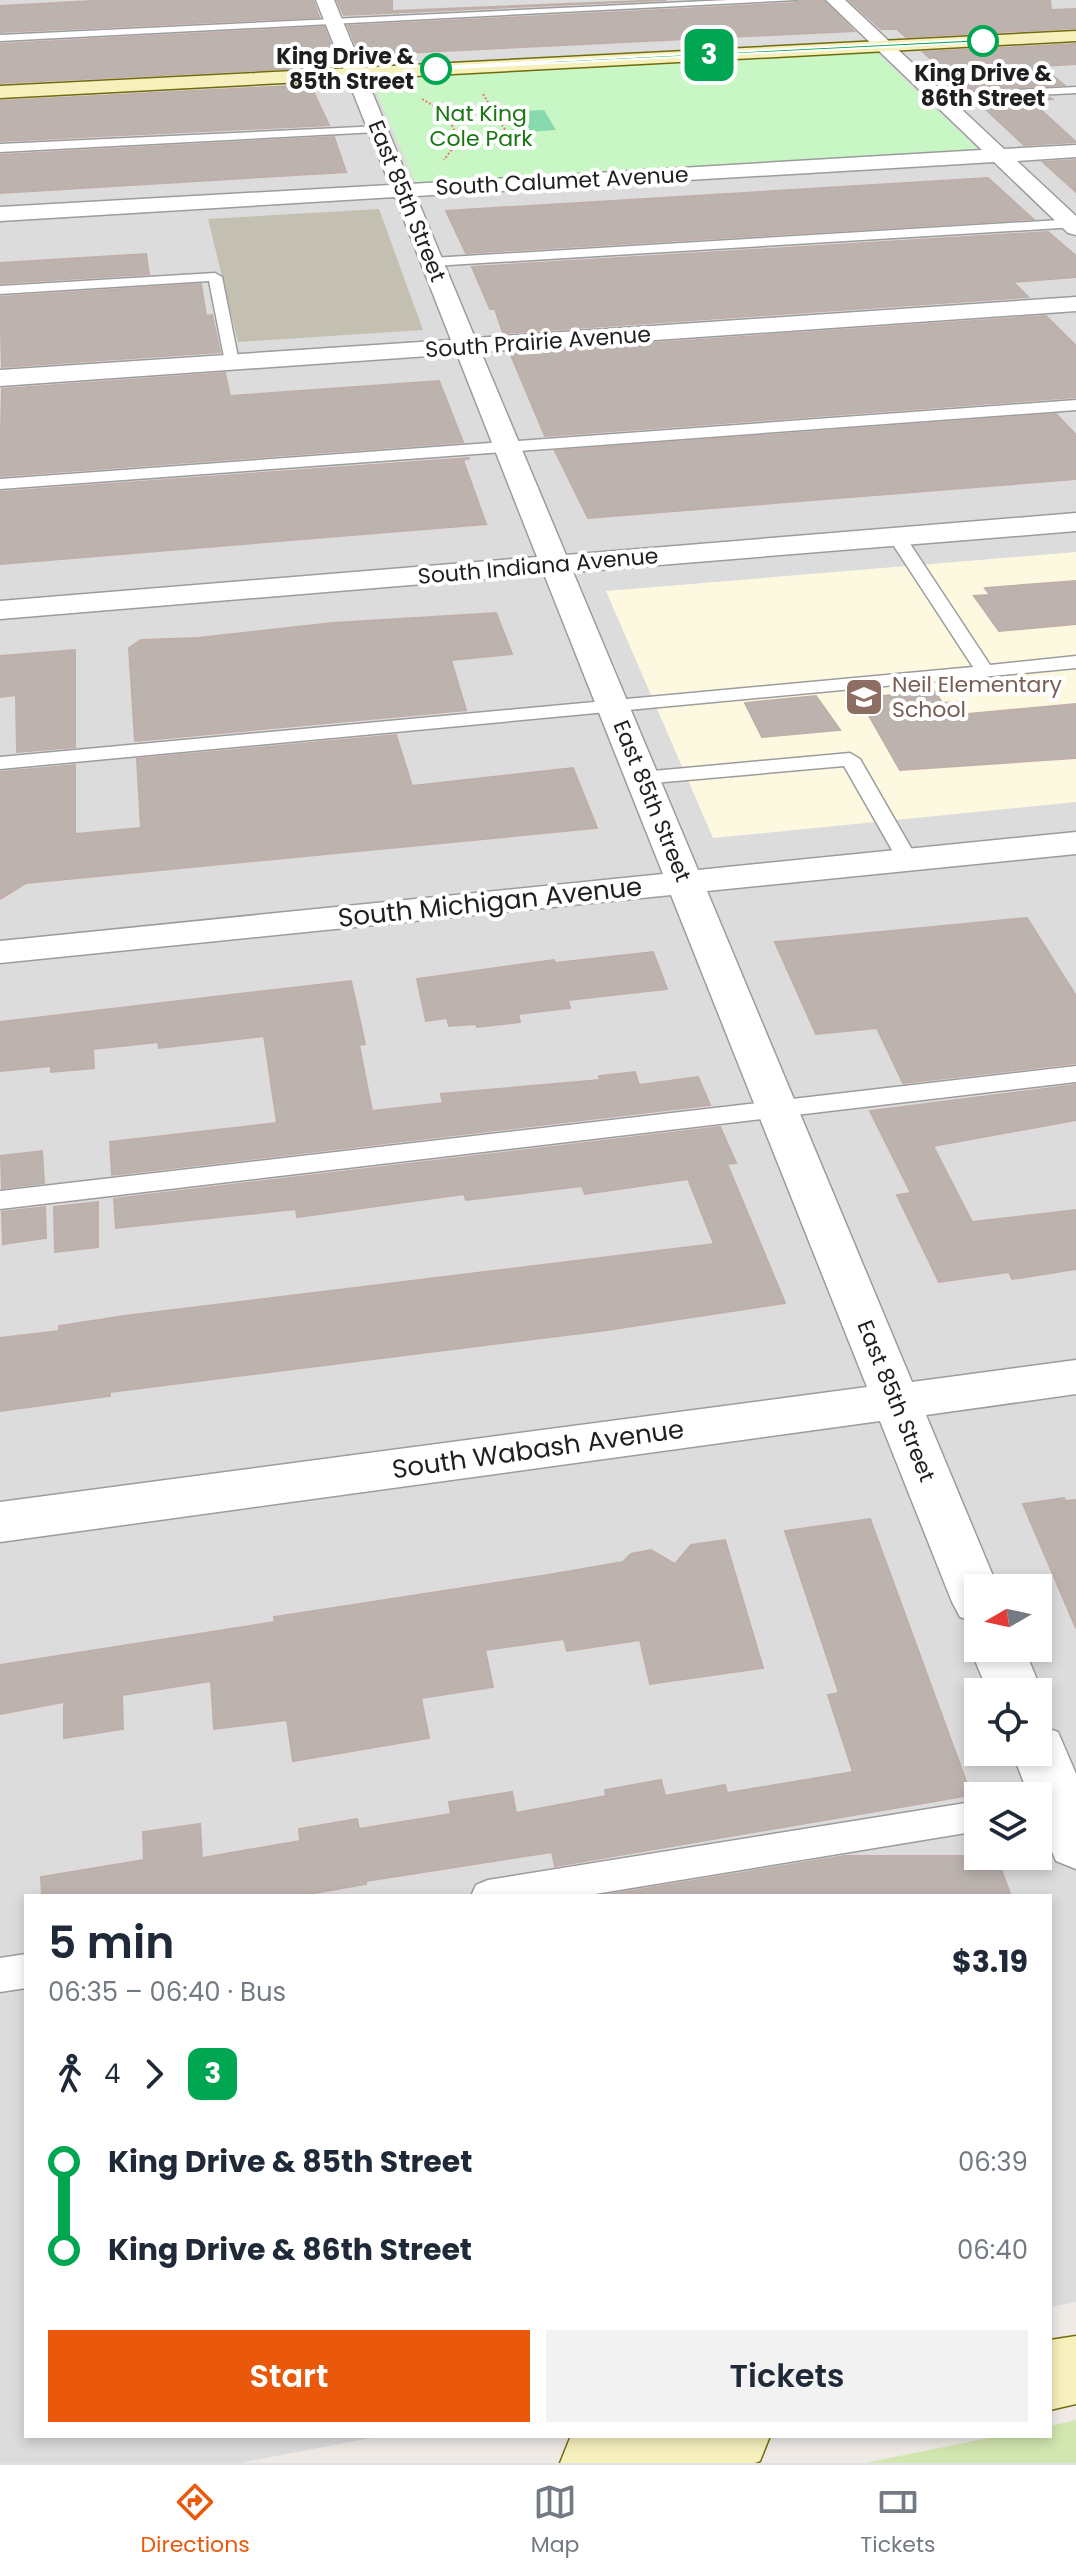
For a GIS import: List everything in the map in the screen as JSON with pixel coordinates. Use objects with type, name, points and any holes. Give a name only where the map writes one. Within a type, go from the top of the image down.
[{"type":"street","name":"East 85th Street","points":[[325,0],[967,1574]]},
{"type":"street","points":[[835,0],[1074,225]]},
{"type":"street","points":[[0,92],[1076,36]]},
{"type":"street","name":"South Calumet Avenue","points":[[0,214],[1076,151]]},
{"type":"street","name":"South Prairie Avenue","points":[[0,378],[1076,304]]},
{"type":"street","name":"South Indiana Avenue","points":[[0,610],[1076,522]]},
{"type":"street","name":"South Michigan Avenue","points":[[0,952],[1076,843]]},
{"type":"street","name":"South Wabash Avenue","points":[[0,1522],[1076,1377]]},
{"type":"street","points":[[1044,1766],[1062,1813]]},
{"type":"street","points":[[1052,2375],[1076,2370]]},
{"type":"street","points":[[595,2463],[725,2438]]},
{"type":"lane","points":[[0,38],[791,0]]},
{"type":"lane","points":[[938,97],[1076,90]]},
{"type":"lane","points":[[0,148],[377,128]]},
{"type":"lane","points":[[432,262],[1074,225]]},
{"type":"lane","points":[[0,290],[215,277],[232,362]]},
{"type":"lane","points":[[0,484],[1076,405]]},
{"type":"lane","points":[[897,537],[985,671]]},
{"type":"lane","points":[[0,763],[1076,662]]},
{"type":"lane","points":[[642,778],[850,759],[907,860]]},
{"type":"lane","points":[[0,1200],[1076,1074]]},
{"type":"lane","points":[[500,1894],[964,1818]]},
{"type":"lane","points":[[0,1975],[24,1971]]},
{"type":"path","points":[[479,86],[512,141]]},
{"type":"path","points":[[417,96],[444,112],[457,131],[458,141],[439,164]]},
{"type":"shaded area","points":[[0,0],[1076,0],[1076,31],[0,85]]},
{"type":"shaded area","points":[[1076,41],[1076,2302],[1052,2307],[1052,1894],[24,1894],[24,2438],[371,2438],[240,2463],[0,2463],[0,96],[370,77],[978,151],[875,51]]},
{"type":"shaded area","points":[[379,209],[423,330],[238,342],[208,219]]},
{"type":"shaded area","name":"Neil Elementary School","points":[[1076,552],[1076,802],[713,838],[606,591]]},
{"type":"green space","name":"Nat King Cole Park","points":[[875,51],[980,151],[416,184],[370,77]]},
{"type":"green space","points":[[544,110],[556,130],[514,133],[503,112]]},
{"type":"green space","points":[[1076,2420],[1076,2463],[865,2463],[989,2438],[1052,2438],[1052,2426]]},
{"type":"building","points":[[111,0],[313,0],[319,17],[0,32],[0,6]]},
{"type":"building","points":[[337,0],[392,0],[392,11],[666,0],[344,15]]},
{"type":"building","points":[[799,0],[823,0],[854,31],[360,55],[348,26],[796,3]]},
{"type":"building","points":[[849,0],[1050,0],[1051,10],[1076,9],[1076,28],[906,37],[897,29],[881,29]]},
{"type":"building","points":[[324,27],[335,56],[297,58],[302,68],[0,83],[0,44]]},
{"type":"building","points":[[1076,44],[1076,64],[1041,66],[1064,85],[964,90],[923,52]]},
{"type":"building","points":[[310,85],[329,125],[0,141],[0,101]]},
{"type":"building","points":[[1052,99],[1031,101],[1076,142],[1024,145],[977,101]]},
{"type":"building","points":[[334,137],[346,172],[0,193],[0,155]]},
{"type":"building","points":[[1076,160],[1076,192],[1043,162]]},
{"type":"building","points":[[988,178],[1033,219],[466,253],[446,211]]},
{"type":"building","points":[[1048,232],[1076,256],[1076,277],[1013,282],[1028,297],[503,333],[495,309],[490,309],[472,267]]},
{"type":"building","points":[[146,254],[149,274],[0,283],[0,263]]},
{"type":"building","points":[[201,284],[206,316],[212,315],[220,352],[2,367],[0,297]]},
{"type":"building","points":[[1046,316],[1076,346],[1076,397],[545,436],[510,353]]},
{"type":"building","points":[[225,373],[230,396],[439,381],[463,442],[0,476],[2,389]]},
{"type":"building","points":[[1056,414],[1076,435],[1076,479],[588,518],[555,451]]},
{"type":"building","points":[[470,458],[463,460],[486,524],[0,564],[0,492]]},
{"type":"building","points":[[1076,581],[1076,624],[999,631],[974,596],[990,595],[985,588]]},
{"type":"building","points":[[496,613],[512,654],[451,660],[466,710],[135,741],[129,648],[141,640]]},
{"type":"building","points":[[75,650],[75,747],[17,752],[16,695],[0,697],[0,656]]},
{"type":"building","points":[[935,691],[942,703],[960,702],[968,714],[1076,704],[1076,758],[900,770],[859,698]]},
{"type":"building","points":[[816,696],[840,730],[762,737],[745,703]]},
{"type":"building","points":[[396,735],[412,786],[573,768],[597,828],[26,883],[0,899],[0,772],[75,765],[75,834],[141,828],[137,759]]},
{"type":"building","points":[[1027,918],[1076,996],[1076,1063],[903,1083],[877,1028],[816,1034],[775,942]]},
{"type":"building","points":[[653,952],[667,989],[568,1000],[570,1008],[518,1014],[520,1022],[477,1027],[476,1024],[449,1026],[447,1018],[426,1021],[417,979],[554,960],[555,963]]},
{"type":"building","points":[[351,981],[365,1044],[359,1045],[372,1111],[443,1103],[441,1094],[600,1080],[599,1076],[635,1072],[639,1085],[698,1077],[710,1105],[112,1175],[110,1142],[277,1123],[264,1036],[159,1048],[158,1042],[93,1049],[94,1068],[51,1072],[51,1066],[0,1071],[0,1022]]},
{"type":"building","points":[[1076,1085],[1076,1120],[933,1146],[972,1222],[1076,1210],[1076,1269],[1012,1279],[1009,1272],[939,1282],[897,1195],[911,1193],[870,1111]]},
{"type":"building","points":[[720,1127],[736,1163],[727,1164],[785,1303],[607,1330],[110,1392],[110,1396],[0,1411],[0,1338],[59,1331],[59,1326],[124,1316],[714,1244],[688,1179],[585,1194],[582,1186],[466,1200],[464,1194],[297,1217],[296,1209],[116,1228],[114,1199]]},
{"type":"building","points":[[42,1151],[44,1183],[2,1188],[1,1156]]},
{"type":"building","points":[[98,1202],[98,1247],[55,1252],[54,1207]]},
{"type":"building","points":[[45,1207],[46,1238],[3,1244],[2,1212]]},
{"type":"building","points":[[1064,1498],[1065,1501],[1076,1500],[1076,1628],[1023,1504]]},
{"type":"building","points":[[870,1519],[966,1782],[964,1796],[555,1866],[552,1852],[366,1881],[366,1884],[309,1894],[42,1894],[41,1877],[144,1860],[143,1832],[200,1824],[202,1858],[300,1841],[299,1829],[357,1819],[359,1829],[451,1814],[449,1802],[512,1792],[516,1813],[606,1796],[605,1790],[661,1780],[665,1796],[725,1785],[727,1793],[853,1772],[828,1695],[839,1693],[785,1531]]},
{"type":"building","points":[[725,1540],[763,1668],[650,1684],[640,1640],[567,1651],[564,1639],[485,1650],[493,1687],[421,1698],[429,1738],[293,1761],[287,1720],[214,1729],[211,1681],[122,1695],[123,1729],[64,1738],[64,1702],[0,1714],[0,1665],[275,1622],[274,1617],[623,1562],[631,1554],[651,1550],[675,1564],[691,1545]]},
{"type":"building","points":[[845,1856],[964,1856],[964,1870],[1001,1870],[1010,1894],[613,1894]]},
{"type":"bus line","name":"3","points":[[436,69],[983,41]]},
{"type":"place","name":"King Drive & 86th Street","points":[[983,41]]},
{"type":"place","name":"King Drive & 85th Street","points":[[436,69]]},
{"type":"place","name":"Neil Elementary School","points":[[864,697]]}]
